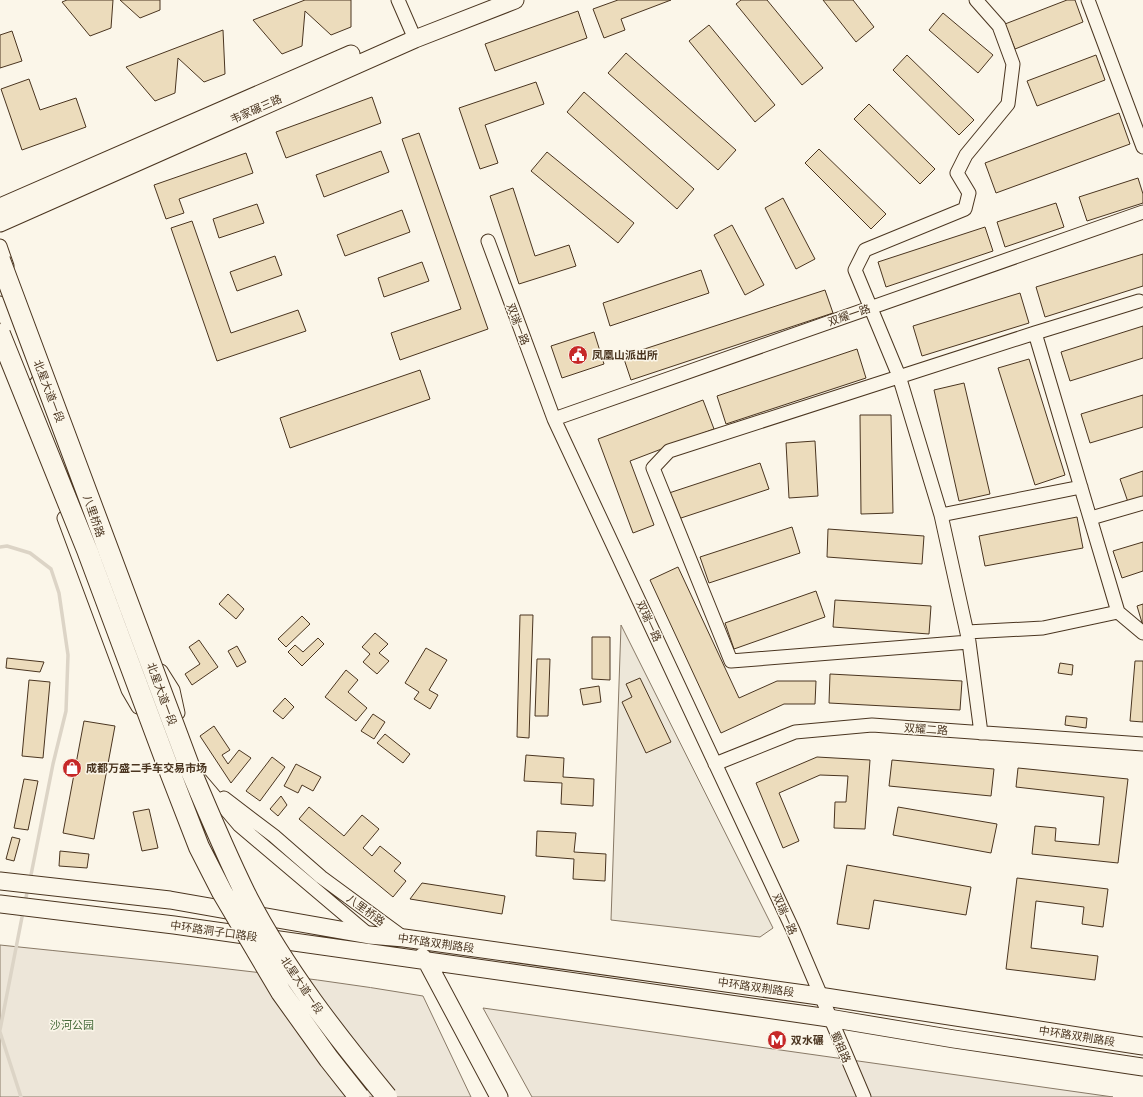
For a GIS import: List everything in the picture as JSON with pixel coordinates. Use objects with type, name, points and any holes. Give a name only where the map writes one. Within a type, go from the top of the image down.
[{"type":"highway","name":"北星大道一段","points":[[0,260],[191,771],[223,847],[249,900],[291,970],[319,1011],[387,1097]]},
{"type":"highway","name":"北星大道一段","points":[[0,334],[87,550],[168,767],[200,847],[222,892],[281,992],[329,1059],[359,1097]]},
{"type":"main road","name":"韦家碾三路","points":[[0,223],[485,0]]},
{"type":"main road","name":"韦家碾三路","points":[[0,207],[412,34],[515,0]]},
{"type":"main road","name":"中环路洞子口路段","points":[[0,881],[170,900],[369,935]]},
{"type":"main road","name":"中环路洞子口路段","points":[[0,904],[174,925],[427,962]]},
{"type":"main road","name":"中环路双荆路段","points":[[369,935],[404,938],[819,996],[1143,1046]]},
{"type":"main road","name":"八里桥路","points":[[404,938],[427,962],[499,1097]]},
{"type":"main road","name":"中环路双荆路段","points":[[427,962],[829,1018],[954,1039],[1143,1067]]},
{"type":"street","points":[[398,0],[412,34]]},
{"type":"street","points":[[976,0],[999,26],[1013,64],[1008,104],[966,155],[957,173],[969,193],[966,209],[864,250],[854,270],[899,376],[941,515],[968,637],[981,733]]},
{"type":"street","points":[[1088,0],[1143,147]]},
{"type":"street","name":"双耀一路","points":[[554,419],[1143,212]]},
{"type":"street","name":"双瑞一路","points":[[488,241],[554,419],[793,930],[819,996]]},
{"type":"street","name":"八里桥路","points":[[0,246],[125,604],[173,690],[175,704],[201,781]]},
{"type":"street","points":[[1118,612],[1043,628],[730,661],[653,468],[669,451],[1035,332],[1139,301]]},
{"type":"street","name":"八里桥路","points":[[0,303],[70,492],[167,735],[178,756],[239,825],[369,935]]},
{"type":"street","points":[[1035,332],[1118,612],[1143,633]]},
{"type":"street","name":"八里桥路","points":[[0,348],[128,690],[146,721],[175,761],[274,836],[321,877],[404,938]]},
{"type":"street","points":[[941,515],[1081,487]]},
{"type":"street","points":[[1091,518],[1143,503]]},
{"type":"street","name":"双耀二路","points":[[715,764],[795,732],[872,725],[1143,744]]},
{"type":"street","name":"蜀祖路","points":[[819,996],[864,1097]]},
{"type":"green space","name":"沙河公园","points":[[0,945],[265,973],[423,996],[471,1097],[0,1097]]},
{"type":"green space","points":[[483,1008],[1113,1097],[532,1097]]},
{"type":"shaded area","points":[[621,625],[773,928],[760,937],[611,920]]},
{"type":"building","points":[[67,0],[113,0],[111,28],[90,36],[62,2]]},
{"type":"building","points":[[120,0],[160,0],[160,10],[140,18]]},
{"type":"building","points":[[305,0],[351,0],[351,27],[331,35],[305,11],[302,46],[282,54],[253,20]]},
{"type":"building","points":[[618,0],[671,0],[621,19],[625,30],[604,38],[593,9]]},
{"type":"building","points":[[741,0],[767,0],[823,68],[802,85],[736,4]]},
{"type":"building","points":[[823,0],[853,0],[874,27],[856,42]]},
{"type":"building","points":[[1067,0],[1075,0],[1083,22],[1015,49],[1005,24]]},
{"type":"building","points":[[578,11],[587,38],[495,71],[485,44]]},
{"type":"building","points":[[943,13],[993,55],[978,73],[929,30]]},
{"type":"building","points":[[709,25],[775,105],[755,122],[689,41]]},
{"type":"building","points":[[223,30],[225,74],[204,82],[178,58],[175,93],[155,101],[126,67]]},
{"type":"building","points":[[12,31],[22,61],[0,68],[0,35]]},
{"type":"building","points":[[626,53],[736,150],[718,170],[608,73]]},
{"type":"building","points":[[907,55],[974,120],[959,135],[893,70]]},
{"type":"building","points":[[1096,55],[1105,80],[1037,106],[1027,81]]},
{"type":"building","points":[[29,79],[40,110],[76,98],[86,127],[22,150],[1,89]]},
{"type":"building","points":[[536,82],[544,104],[485,125],[498,163],[480,169],[459,108]]},
{"type":"building","points":[[584,92],[694,189],[677,209],[567,112]]},
{"type":"building","points":[[372,97],[381,123],[286,158],[276,132]]},
{"type":"building","points":[[869,104],[935,169],[920,184],[854,119]]},
{"type":"building","points":[[1119,113],[1130,144],[996,193],[985,163]]},
{"type":"building","points":[[419,133],[488,329],[400,360],[391,333],[461,309],[402,139]]},
{"type":"building","points":[[819,149],[886,214],[871,229],[805,163]]},
{"type":"building","points":[[381,151],[389,172],[324,197],[316,175]]},
{"type":"building","points":[[547,152],[634,223],[618,243],[531,171]]},
{"type":"building","points":[[246,153],[253,173],[179,199],[184,213],[166,219],[154,185]]},
{"type":"building","points":[[1138,178],[1143,194],[1143,203],[1087,221],[1079,197]]},
{"type":"building","points":[[513,188],[535,256],[569,245],[576,266],[519,284],[490,196]]},
{"type":"building","points":[[783,198],[815,259],[796,269],[765,208]]},
{"type":"building","points":[[1056,203],[1064,227],[1005,247],[997,222]]},
{"type":"building","points":[[257,204],[264,223],[219,238],[213,219]]},
{"type":"building","points":[[402,210],[410,232],[345,256],[337,235]]},
{"type":"building","points":[[192,221],[231,333],[298,310],[306,331],[217,361],[171,228]]},
{"type":"building","points":[[732,225],[764,285],[745,295],[714,235]]},
{"type":"building","points":[[985,227],[993,251],[886,287],[878,262]]},
{"type":"building","points":[[1143,254],[1143,286],[1045,317],[1036,287]]},
{"type":"building","points":[[275,256],[282,275],[237,291],[230,272]]},
{"type":"building","points":[[422,262],[429,281],[384,297],[378,278]]},
{"type":"building","points":[[701,270],[709,293],[610,326],[603,303]]},
{"type":"building","points":[[825,290],[833,313],[631,380],[623,356]]},
{"type":"building","points":[[1020,293],[1029,323],[922,356],[913,326]]},
{"type":"building","points":[[1143,326],[1143,358],[1070,381],[1061,352]]},
{"type":"building","name":"凤凰山派出所","points":[[594,332],[604,364],[562,378],[551,346]]},
{"type":"building","points":[[857,349],[866,378],[726,424],[717,396]]},
{"type":"building","points":[[1029,359],[1065,475],[1035,485],[998,368]]},
{"type":"building","points":[[420,370],[430,399],[290,448],[280,418]]},
{"type":"building","points":[[964,383],[990,494],[959,501],[934,390]]},
{"type":"building","points":[[1143,395],[1143,427],[1090,443],[1081,414]]},
{"type":"building","points":[[703,400],[714,429],[630,461],[654,525],[633,533],[598,439]]},
{"type":"building","points":[[860,415],[891,415],[893,513],[861,514]]},
{"type":"building","points":[[815,441],[818,496],[789,498],[786,443]]},
{"type":"building","points":[[760,463],[769,489],[678,519],[669,493]]},
{"type":"building","points":[[1143,471],[1143,500],[1129,505],[1120,479]]},
{"type":"building","points":[[1077,517],[1083,548],[985,566],[979,536]]},
{"type":"building","points":[[792,527],[800,553],[709,583],[700,557]]},
{"type":"building","points":[[828,529],[924,536],[922,564],[827,557]]},
{"type":"building","points":[[1143,542],[1143,571],[1122,578],[1113,551]]},
{"type":"building","points":[[678,567],[739,698],[777,681],[816,681],[815,704],[784,704],[721,733],[650,580]]},
{"type":"building","points":[[816,591],[825,617],[734,649],[725,623]]},
{"type":"building","points":[[228,594],[244,609],[236,619],[219,604]]},
{"type":"building","points":[[835,600],[931,606],[929,634],[833,627]]},
{"type":"building","points":[[1143,604],[1143,626],[1137,606]]},
{"type":"building","points":[[520,615],[533,615],[529,738],[517,737]]},
{"type":"building","points":[[302,616],[310,624],[286,647],[278,639]]},
{"type":"building","points":[[375,633],[388,644],[379,653],[389,661],[377,674],[363,662],[370,654],[362,647]]},
{"type":"building","points":[[592,637],[610,637],[610,680],[592,679]]},
{"type":"building","points":[[318,638],[324,644],[302,666],[288,652],[295,645],[303,652]]},
{"type":"building","points":[[199,640],[218,667],[192,685],[185,674],[200,664],[189,647]]},
{"type":"building","points":[[237,646],[246,662],[237,667],[228,651]]},
{"type":"building","points":[[426,648],[447,660],[429,690],[438,695],[430,709],[414,699],[419,692],[405,683]]},
{"type":"building","points":[[7,658],[44,662],[40,672],[6,668]]},
{"type":"building","points":[[537,659],[550,659],[548,716],[535,716]]},
{"type":"building","points":[[1135,661],[1143,661],[1143,722],[1130,721]]},
{"type":"building","points":[[1060,663],[1073,665],[1072,675],[1058,673]]},
{"type":"building","points":[[346,670],[358,680],[348,692],[367,708],[356,721],[325,697]]},
{"type":"building","points":[[830,674],[962,681],[960,710],[829,703]]},
{"type":"building","points":[[640,678],[671,742],[646,753],[622,702],[632,697],[626,684]]},
{"type":"building","points":[[29,680],[50,682],[43,758],[22,756]]},
{"type":"building","points":[[599,686],[601,702],[583,705],[580,689]]},
{"type":"building","points":[[285,698],[294,707],[283,719],[273,711]]},
{"type":"building","points":[[373,714],[385,722],[374,739],[361,731]]},
{"type":"building","points":[[1066,716],[1087,718],[1086,728],[1065,725]]},
{"type":"building","points":[[84,721],[115,726],[94,839],[63,833]]},
{"type":"building","points":[[214,726],[230,750],[222,755],[228,764],[239,750],[251,758],[231,783],[200,736]]},
{"type":"building","points":[[385,734],[410,754],[403,763],[377,743]]},
{"type":"building","points":[[526,755],[564,758],[563,777],[594,779],[593,806],[561,804],[562,783],[524,781]]},
{"type":"building","points":[[272,757],[285,767],[260,801],[246,791]]},
{"type":"building","points":[[817,757],[870,760],[865,829],[834,828],[835,802],[846,802],[848,776],[820,775],[779,793],[799,841],[783,848],[756,783]]},
{"type":"building","points":[[892,760],[994,769],[991,796],[889,786]]},
{"type":"building","points":[[296,764],[321,777],[313,791],[302,785],[298,793],[284,786]]},
{"type":"building","points":[[1018,768],[1128,779],[1118,863],[1032,854],[1035,826],[1056,828],[1055,841],[1099,845],[1104,797],[1016,787]]},
{"type":"building","points":[[24,779],[38,781],[28,830],[14,828]]},
{"type":"building","points":[[281,796],[287,805],[278,816],[270,809]]},
{"type":"building","points":[[309,807],[344,836],[362,815],[379,829],[363,848],[372,856],[380,846],[401,863],[394,871],[406,881],[393,897],[299,819]]},
{"type":"building","points":[[898,807],[997,824],[991,853],[893,835]]},
{"type":"building","points":[[149,809],[158,848],[142,851],[133,812]]},
{"type":"building","points":[[537,831],[576,833],[574,852],[606,854],[605,881],[573,879],[574,859],[536,856]]},
{"type":"building","points":[[12,837],[20,839],[14,861],[6,859]]},
{"type":"building","points":[[60,851],[89,854],[87,868],[59,866]]},
{"type":"building","points":[[847,865],[971,887],[966,915],[874,900],[869,929],[837,924]]},
{"type":"building","points":[[1017,878],[1108,889],[1103,927],[1082,924],[1084,907],[1036,901],[1031,948],[1098,956],[1095,980],[1006,969]]},
{"type":"building","points":[[422,883],[505,896],[502,914],[410,899]]},
{"type":"waterway","points":[[0,547],[7,546],[30,553],[51,569],[59,593],[68,655],[66,711],[53,764],[30,880]]},
{"type":"waterway","points":[[25,902],[28,888]]},
{"type":"waterway","points":[[0,1030],[23,912]]},
{"type":"waterway","points":[[0,1032],[21,1097]]},
{"type":"place","name":"凤凰山派出所","points":[[578,355]]},
{"type":"place","name":"成都万盛二手车交易市场","points":[[72,768]]},
{"type":"place","name":"双水碾","points":[[777,1040]]}]
